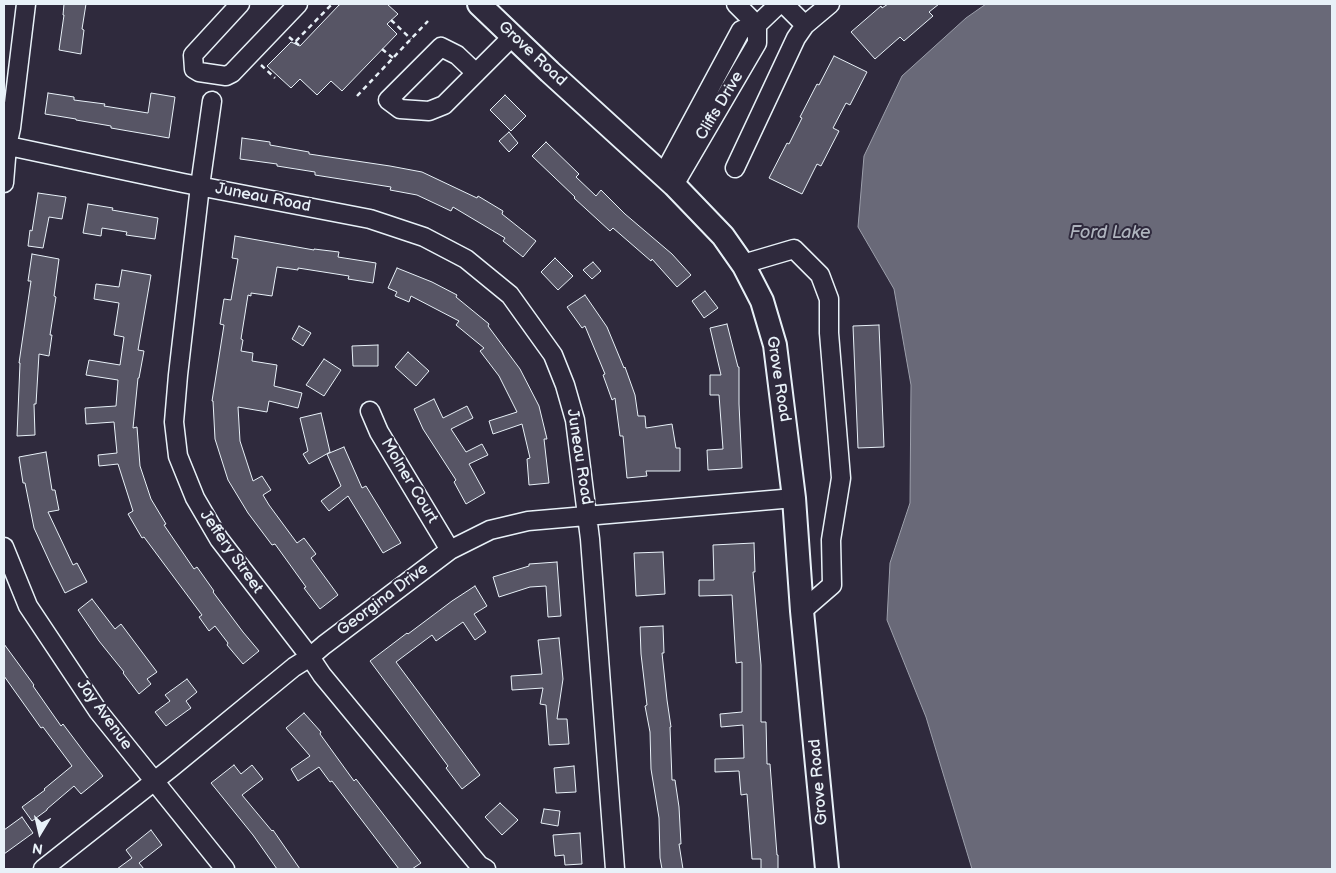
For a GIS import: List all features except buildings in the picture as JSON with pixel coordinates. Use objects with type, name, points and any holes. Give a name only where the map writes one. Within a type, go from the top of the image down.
[{"type":"main road","name":"Grove Road","points":[[479,4],[668,180],[723,236],[743,264],[762,301],[775,344],[794,498],[802,611],[827,869]]},
{"type":"street","points":[[4,183],[6,145],[11,128],[26,4]]},
{"type":"street","points":[[240,4],[193,56],[194,69],[199,72],[226,76],[232,73],[298,4]]},
{"type":"street","points":[[736,4],[757,25],[779,4]]},
{"type":"street","points":[[784,4],[805,25]]},
{"type":"street","points":[[735,168],[796,38],[805,25],[830,4]]},
{"type":"street","name":"Cliffs Drive","points":[[668,180],[757,43],[757,25]]},
{"type":"street","points":[[476,73],[457,55],[441,48],[388,100],[400,109],[429,111],[444,105],[476,73],[513,36]]},
{"type":"street","name":"Jeffery Street","points":[[212,101],[200,186],[174,422],[178,456],[195,498],[219,539],[322,675],[479,865],[486,869]]},
{"type":"street","name":"Juneau Road","points":[[6,145],[370,220],[424,237],[466,259],[510,295],[553,355],[565,385],[575,420],[588,516],[615,869]]},
{"type":"street","points":[[743,264],[794,249],[820,275],[829,299],[841,478],[830,540],[832,585],[802,611]]},
{"type":"street","name":"Molner Court","points":[[370,411],[379,432],[450,550]]},
{"type":"street","name":"Georgina Drive","points":[[43,869],[324,644],[450,550],[490,530],[528,522],[794,498]]},
{"type":"street","name":"Jay Avenue","points":[[4,547],[28,606],[98,711],[225,869]]},
{"type":"path","points":[[295,42],[332,4]]},
{"type":"path","points":[[391,20],[411,39]]},
{"type":"path","points":[[357,96],[428,21]]},
{"type":"path","points":[[287,35],[300,46]]},
{"type":"path","points":[[382,49],[393,58]]},
{"type":"path","points":[[259,63],[275,78]]},
{"type":"water","name":"Ford Lake","points":[[986,4],[1332,4],[1332,869],[972,869],[926,717],[887,620],[890,563],[910,503],[911,385],[894,289],[858,227],[864,156],[902,76],[966,18]]}]
